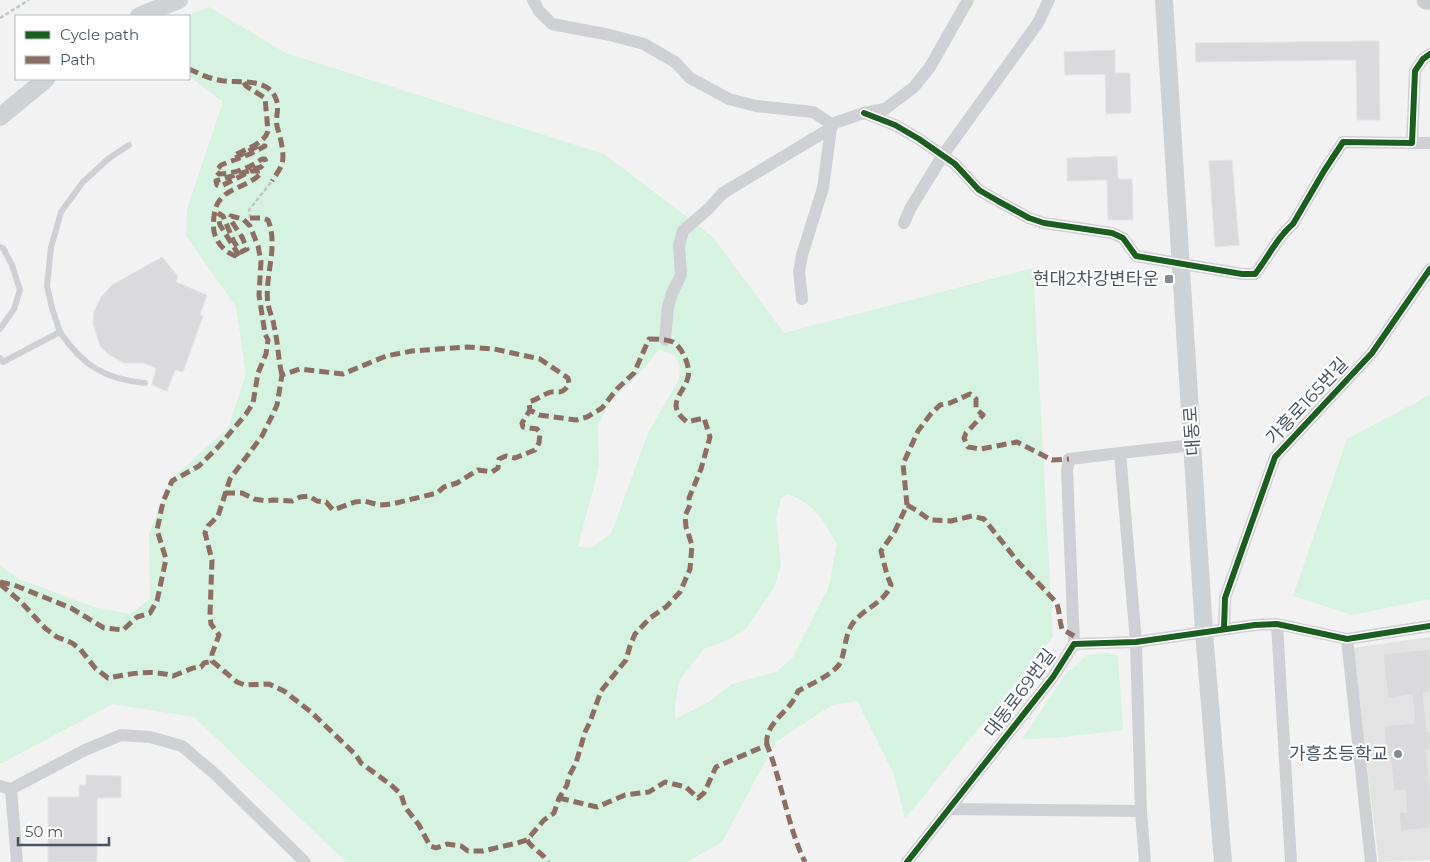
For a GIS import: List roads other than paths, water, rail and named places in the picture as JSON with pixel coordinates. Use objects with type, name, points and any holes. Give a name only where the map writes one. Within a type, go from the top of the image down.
[{"type":"main road","points":[[142,15],[179,0]]},
{"type":"main road","name":"대동로","points":[[1164,0],[1204,632],[1223,862]]},
{"type":"main road","points":[[0,117],[45,80]]},
{"type":"street","points":[[533,0],[539,11],[552,24],[610,35],[644,44],[674,62],[690,78],[729,98],[756,106],[813,112],[832,126]]},
{"type":"street","points":[[665,340],[668,306],[681,275],[680,246],[683,231],[723,193],[834,123],[864,113],[885,109],[914,87],[930,67],[968,0]]},
{"type":"street","points":[[904,223],[910,209],[943,155],[1038,23],[1049,0]]},
{"type":"street","points":[[1412,143],[1415,71],[1423,59],[1430,54]]},
{"type":"street","points":[[864,113],[895,125],[943,155],[955,164],[979,190],[1029,218],[1044,223],[1112,233],[1123,238],[1136,256],[1242,274],[1255,274],[1286,230],[1293,224],[1343,142],[1430,143]]},
{"type":"street","points":[[802,299],[799,272],[802,255],[824,188],[832,126]]},
{"type":"street","name":"가흥로165번길","points":[[1224,628],[1225,598],[1275,457],[1372,353],[1430,269]]},
{"type":"street","points":[[1074,644],[1068,459],[1193,445]]},
{"type":"street","points":[[1120,453],[1136,642],[1140,811],[1145,862]]},
{"type":"street","points":[[1277,624],[1291,862]]},
{"type":"street","name":"대동로69번길","points":[[907,862],[1053,677],[1074,644],[1136,642],[1224,628],[1277,624],[1347,639]]},
{"type":"street","points":[[1371,862],[1347,639],[1430,626]]},
{"type":"street","points":[[17,862],[6,788],[121,735],[150,737],[182,746],[215,774],[305,862]]},
{"type":"street","points":[[950,809],[1140,811]]},
{"type":"lane","points":[[129,145],[108,158],[83,182],[61,212],[51,247],[47,286],[60,332],[71,348],[99,372],[125,381],[145,383]]},
{"type":"lane","points":[[0,247],[3,248],[12,265],[20,290],[14,309],[0,329]]},
{"type":"lane","points":[[0,358],[3,362],[60,332]]},
{"type":"place","name":"현대2차강변타운","points":[[1169,279]]},
{"type":"place","name":"가흥초등학교","points":[[1398,754]]}]
